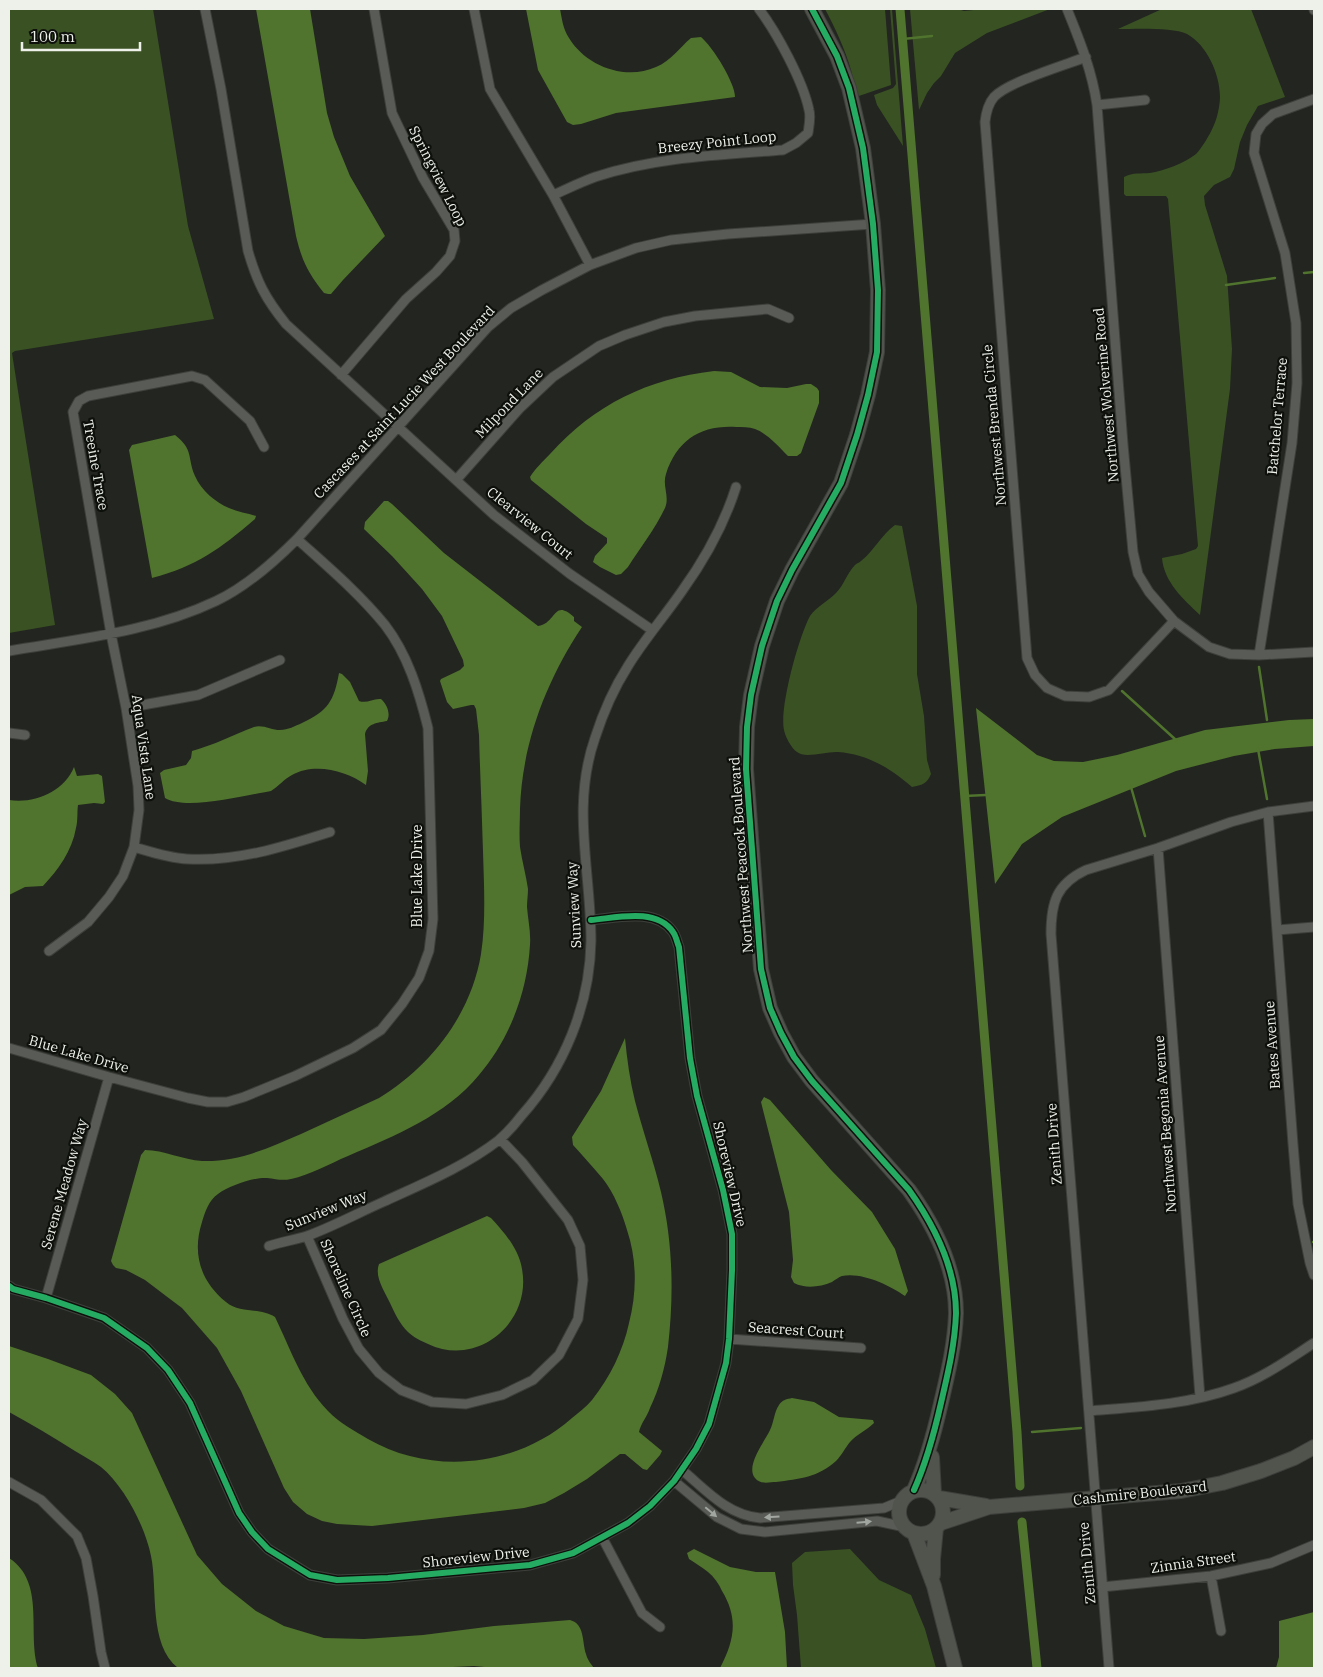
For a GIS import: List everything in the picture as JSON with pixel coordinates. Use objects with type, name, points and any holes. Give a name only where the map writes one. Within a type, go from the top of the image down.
[{"type":"street","points":[[205,9],[248,251],[255,276],[270,304],[286,324],[398,427]]},
{"type":"street","name":"Springview Loop","points":[[341,375],[406,299],[436,272],[450,256],[455,241],[454,230],[423,178],[392,113],[374,9]]},
{"type":"street","points":[[474,9],[490,89],[553,194],[590,265]]},
{"type":"street","name":"Breezy Point Loop","points":[[553,194],[595,177],[645,164],[783,150],[796,143],[808,133],[810,112],[803,91],[790,60],[759,9]]},
{"type":"street","name":"Northwest Peacock Boulevard","points":[[812,9],[837,56],[849,88],[863,148],[873,224],[878,319],[877,352],[858,435],[840,483],[784,586],[762,646],[752,695],[746,769],[761,969],[770,1008],[780,1033],[812,1082],[922,1207],[935,1230],[952,1282],[956,1310],[951,1364],[925,1466],[914,1490]]},
{"type":"street","name":"Northwest Wolverine Road","points":[[1067,9],[1086,57],[1097,105],[1133,552],[1138,574],[1149,592],[1174,621],[1209,647],[1230,654],[1259,655],[1314,652]]},
{"type":"street","name":"Northwest Brenda Circle","points":[[1086,57],[1005,88],[994,97],[987,109],[984,122],[1027,658],[1035,675],[1047,688],[1065,696],[1089,697],[1109,690],[1174,621]]},
{"type":"street","name":"Batchelor Terrace","points":[[1259,655],[1292,443],[1297,382],[1296,323],[1286,253],[1254,154],[1256,134],[1262,124],[1273,114],[1314,99]]},
{"type":"street","points":[[1097,105],[1145,100]]},
{"type":"street","name":"Cascases at Saint Lucie West Boulevard","points":[[9,651],[111,634],[182,616],[217,600],[248,582],[278,558],[297,539],[488,327],[511,308],[590,265],[636,248],[671,240],[873,224]]},
{"type":"street","name":"Milpond Lane","points":[[457,479],[519,408],[554,377],[599,346],[664,322],[695,316],[768,310],[789,318]]},
{"type":"street","name":"Treeine Trace","points":[[111,634],[73,412],[79,401],[88,396],[192,376],[205,380],[250,421],[264,446]]},
{"type":"street","name":"Clearview Court","points":[[398,427],[457,479],[494,515],[570,574],[652,630]]},
{"type":"street","name":"Sunview Way","points":[[269,1246],[308,1236],[428,1182],[469,1160],[500,1139],[539,1097],[558,1065],[574,1029],[584,995],[589,962],[591,920],[582,810],[586,772],[595,739],[608,704],[626,669],[707,554],[728,512],[736,487]]},
{"type":"street","name":"Blue Lake Drive","points":[[9,1048],[109,1077],[208,1102],[227,1102],[295,1076],[353,1048],[381,1030],[402,1004],[419,978],[428,951],[433,919],[428,728],[421,699],[399,647],[385,626],[349,587],[297,539]]},
{"type":"street","name":"Aqua Vista Lane","points":[[49,951],[94,916],[122,876],[134,847],[139,810],[138,786],[126,708],[111,634]]},
{"type":"street","points":[[126,708],[198,695],[280,660]]},
{"type":"street","points":[[9,733],[25,735]]},
{"type":"street","name":"Zenith Drive","points":[[1109,1668],[1052,934],[1052,908],[1055,899],[1064,885],[1076,874],[1231,822],[1268,812],[1314,806]]},
{"type":"street","name":"Bates Avenue","points":[[1268,812],[1292,1144],[1298,1204],[1314,1275]]},
{"type":"street","points":[[134,847],[185,859],[213,859],[242,856],[278,848],[330,832]]},
{"type":"street","name":"Northwest Begonia Avenue","points":[[1158,848],[1200,1397]]},
{"type":"street","name":"Shoreview Drive","points":[[9,1286],[12,1289],[46,1298],[104,1318],[147,1348],[168,1370],[190,1403],[239,1513],[252,1532],[268,1549],[310,1575],[337,1580],[388,1578],[530,1565],[573,1553],[628,1523],[650,1506],[674,1481],[696,1449],[708,1424],[726,1363],[729,1339],[732,1234],[723,1190],[697,1096],[690,1058],[679,946],[673,932],[660,920],[640,916],[591,920]]},
{"type":"street","points":[[1278,930],[1314,927]]},
{"type":"street","name":"Serene Meadow Way","points":[[46,1298],[109,1077]]},
{"type":"street","name":"Shoreline Circle","points":[[308,1236],[359,1349],[379,1373],[401,1390],[432,1402],[466,1404],[502,1395],[533,1380],[559,1355],[578,1319],[583,1280],[580,1246],[568,1220],[522,1162],[500,1139]]},
{"type":"street","name":"Seacrest Court","points":[[729,1339],[861,1348]]},
{"type":"street","points":[[1089,1411],[1159,1405],[1234,1388],[1268,1372],[1314,1343]]},
{"type":"street","name":"Northwest Peacock Boulevard","points":[[933,1436],[932,1470],[936,1495]]},
{"type":"street","name":"Cashmire Boulevard","points":[[939,1526],[989,1507],[1181,1491],[1222,1484],[1294,1458],[1314,1447]]},
{"type":"street","points":[[682,1470],[724,1506],[735,1513],[748,1517],[821,1514],[884,1508],[901,1501]]},
{"type":"street","points":[[674,1481],[717,1517],[741,1529],[765,1532],[877,1521],[919,1534],[931,1532],[939,1526]]},
{"type":"street","points":[[9,1482],[41,1500],[77,1536],[86,1558],[105,1668]]},
{"type":"street","points":[[934,1586],[933,1559],[943,1509],[936,1495],[922,1489],[914,1490],[901,1501],[898,1509],[899,1516],[909,1530],[934,1586],[955,1668]]},
{"type":"street","name":"Cashmire Boulevard","points":[[936,1495],[989,1507]]},
{"type":"street","points":[[821,1514],[823,1526]]},
{"type":"street","points":[[602,1537],[642,1612],[660,1627]]},
{"type":"street","name":"Zinnia Street","points":[[1102,1586],[1211,1576],[1271,1562],[1314,1545]]},
{"type":"street","points":[[1211,1576],[1221,1631]]},
{"type":"shaded area","points":[[9,9],[153,9],[188,226],[214,319],[12,353],[55,625],[9,633]]},
{"type":"shaded area","points":[[256,9],[310,9],[327,113],[334,137],[350,176],[385,236],[331,294],[324,293],[314,279],[303,260],[298,245]]},
{"type":"shaded area","points":[[526,9],[560,9],[565,31],[576,48],[596,63],[619,71],[644,71],[656,67],[671,58],[691,38],[701,37],[722,66],[731,83],[735,97],[616,113],[573,125],[567,122],[538,70]]},
{"type":"shaded area","points":[[825,9],[885,9],[891,85],[856,97],[852,73],[846,54]]},
{"type":"shaded area","points":[[890,9],[892,9],[903,146],[877,105],[874,95],[893,88],[896,84]]},
{"type":"shaded area","points":[[910,9],[958,9],[964,11],[983,9],[1050,9],[987,33],[955,53],[941,76],[927,93],[919,110]]},
{"type":"shaded area","points":[[1162,9],[1251,9],[1285,97],[1258,106],[1240,142],[1234,169],[1230,177],[1214,185],[1204,196],[1205,205],[1227,276],[1232,349],[1230,389],[1200,615],[1175,590],[1166,575],[1162,558],[1182,554],[1196,549],[1198,546],[1168,199],[1166,196],[1126,196],[1124,194],[1124,177],[1131,174],[1150,173],[1167,168],[1196,154],[1214,125],[1220,97],[1217,76],[1208,56],[1202,47],[1187,34],[1163,29],[1118,29]]},
{"type":"shaded area","points":[[714,371],[731,372],[760,387],[787,388],[811,384],[817,388],[819,391],[819,403],[801,453],[797,456],[788,456],[764,434],[748,427],[723,427],[701,432],[692,437],[677,452],[671,462],[665,478],[667,500],[665,508],[628,567],[621,574],[616,575],[600,567],[593,562],[595,556],[607,543],[607,538],[586,524],[531,480],[530,477],[567,436],[604,408],[624,397],[667,380]]},
{"type":"shaded area","points":[[175,435],[188,450],[195,476],[209,495],[229,508],[256,516],[255,519],[219,548],[182,568],[152,578],[129,450],[132,445]]},
{"type":"shaded area","points":[[384,501],[392,504],[444,553],[538,626],[549,621],[555,613],[562,610],[574,617],[574,621],[582,627],[557,669],[547,691],[538,714],[525,761],[520,809],[520,847],[528,889],[527,907],[530,945],[521,997],[508,1030],[490,1061],[466,1089],[435,1113],[402,1132],[312,1172],[288,1180],[262,1178],[249,1181],[228,1188],[218,1194],[208,1206],[199,1233],[198,1255],[200,1266],[210,1285],[226,1302],[238,1308],[263,1312],[275,1317],[304,1378],[319,1401],[337,1419],[368,1439],[393,1451],[419,1458],[446,1462],[473,1461],[500,1456],[526,1447],[550,1434],[592,1400],[605,1382],[615,1363],[632,1311],[635,1276],[633,1253],[625,1224],[611,1190],[573,1145],[572,1137],[601,1091],[625,1038],[633,1093],[665,1211],[672,1289],[670,1328],[665,1363],[656,1393],[639,1432],[662,1451],[647,1470],[643,1469],[625,1454],[620,1454],[587,1479],[545,1503],[524,1508],[372,1526],[322,1521],[307,1514],[293,1502],[284,1488],[241,1391],[217,1348],[182,1308],[145,1280],[126,1270],[116,1268],[111,1261],[141,1155],[145,1150],[202,1161],[241,1157],[289,1139],[379,1098],[415,1071],[431,1055],[458,1018],[476,976],[483,941],[484,903],[479,735],[476,709],[474,705],[471,705],[453,709],[447,702],[440,681],[464,666],[463,660],[442,616],[422,589],[364,529],[365,522]]},
{"type":"shaded area","points":[[895,525],[902,526],[917,606],[917,674],[924,716],[927,760],[931,774],[924,784],[912,787],[887,768],[859,756],[838,752],[805,755],[797,752],[787,739],[783,720],[791,672],[810,616],[836,593],[852,568],[866,557]]},
{"type":"shaded area","points":[[339,673],[350,682],[359,701],[365,702],[381,699],[388,709],[387,721],[376,723],[366,730],[368,771],[366,785],[340,772],[311,769],[301,771],[286,778],[271,791],[201,803],[175,802],[165,798],[160,773],[164,770],[186,765],[191,758],[192,751],[254,727],[260,726],[283,730],[311,719],[324,709],[332,698]]},
{"type":"shaded area","points":[[976,708],[1037,755],[1054,761],[1083,762],[1117,755],[1205,730],[1289,720],[1314,719],[1314,746],[1275,749],[1234,756],[1176,771],[1062,817],[1022,844],[995,884]]},
{"type":"shaded area","points":[[74,767],[77,776],[98,774],[102,776],[105,802],[103,804],[78,805],[77,825],[68,852],[59,867],[43,886],[25,887],[9,895],[9,800],[28,800],[47,794],[63,783]]},
{"type":"shaded area","points":[[764,1097],[770,1100],[831,1170],[872,1212],[895,1249],[908,1291],[905,1296],[883,1284],[867,1278],[850,1275],[842,1276],[832,1282],[818,1286],[808,1287],[794,1283],[791,1277],[793,1260],[789,1212],[761,1102]]},
{"type":"shaded area","points":[[487,1216],[491,1218],[510,1241],[518,1255],[522,1269],[523,1288],[519,1306],[510,1322],[498,1335],[482,1345],[465,1350],[447,1350],[417,1339],[405,1329],[394,1311],[379,1279],[379,1264]]},
{"type":"shaded area","points":[[9,1346],[91,1375],[115,1394],[132,1413],[197,1555],[222,1584],[256,1611],[284,1626],[324,1638],[364,1639],[423,1635],[494,1626],[570,1620],[575,1622],[581,1629],[587,1656],[594,1668],[495,1668],[474,1666],[432,1668],[178,1668],[169,1658],[162,1645],[158,1631],[151,1556],[139,1520],[118,1485],[101,1467],[9,1412]]},
{"type":"shaded area","points":[[792,1398],[814,1402],[839,1417],[873,1420],[874,1423],[852,1439],[836,1461],[823,1471],[793,1480],[760,1482],[753,1473],[754,1460],[770,1430],[779,1405],[786,1399]]},
{"type":"shaded area","points":[[694,1549],[730,1567],[756,1572],[775,1572],[785,1632],[787,1668],[720,1668],[729,1649],[733,1630],[731,1611],[714,1578],[706,1570],[689,1559],[687,1553]]},
{"type":"shaded area","points":[[850,1549],[879,1580],[911,1595],[925,1629],[936,1668],[801,1668],[792,1563],[805,1552]]},
{"type":"shaded area","points":[[9,1558],[20,1568],[28,1580],[32,1594],[35,1654],[38,1668],[9,1668]]},
{"type":"shaded area","points":[[1314,1612],[1314,1668],[1276,1668],[1279,1657],[1279,1621]]},
{"type":"waterway","points":[[900,9],[1020,1486]]},
{"type":"waterway","points":[[903,39],[932,36]]},
{"type":"waterway","points":[[1304,273],[1314,272]]},
{"type":"waterway","points":[[1226,285],[1275,278]]},
{"type":"waterway","points":[[1259,667],[1267,720]]},
{"type":"waterway","points":[[1122,691],[1176,740]]},
{"type":"waterway","points":[[1258,749],[1267,799]]},
{"type":"waterway","points":[[1131,787],[1145,836]]},
{"type":"waterway","points":[[964,796],[986,795]]},
{"type":"waterway","points":[[1032,1432],[1081,1428]]},
{"type":"waterway","points":[[1022,1522],[1037,1668]]},
{"type":"cycle path","points":[[812,9],[837,56],[849,88],[863,148],[873,224],[878,290],[877,352],[868,395],[841,483],[792,570],[777,601],[762,646],[751,695],[747,727],[746,769],[761,969],[770,1008],[794,1057],[812,1081],[909,1190],[918,1203],[935,1232],[948,1264],[952,1280],[956,1313],[951,1358],[933,1437],[914,1490]]},
{"type":"cycle path","points":[[9,1286],[13,1289],[104,1318],[147,1348],[168,1370],[190,1403],[239,1513],[252,1532],[268,1549],[310,1575],[337,1580],[388,1578],[530,1565],[573,1553],[628,1523],[650,1506],[674,1481],[696,1449],[709,1424],[726,1363],[729,1339],[732,1234],[723,1190],[697,1096],[690,1058],[679,947],[675,935],[666,924],[657,919],[646,917],[623,916],[591,920]]}]
